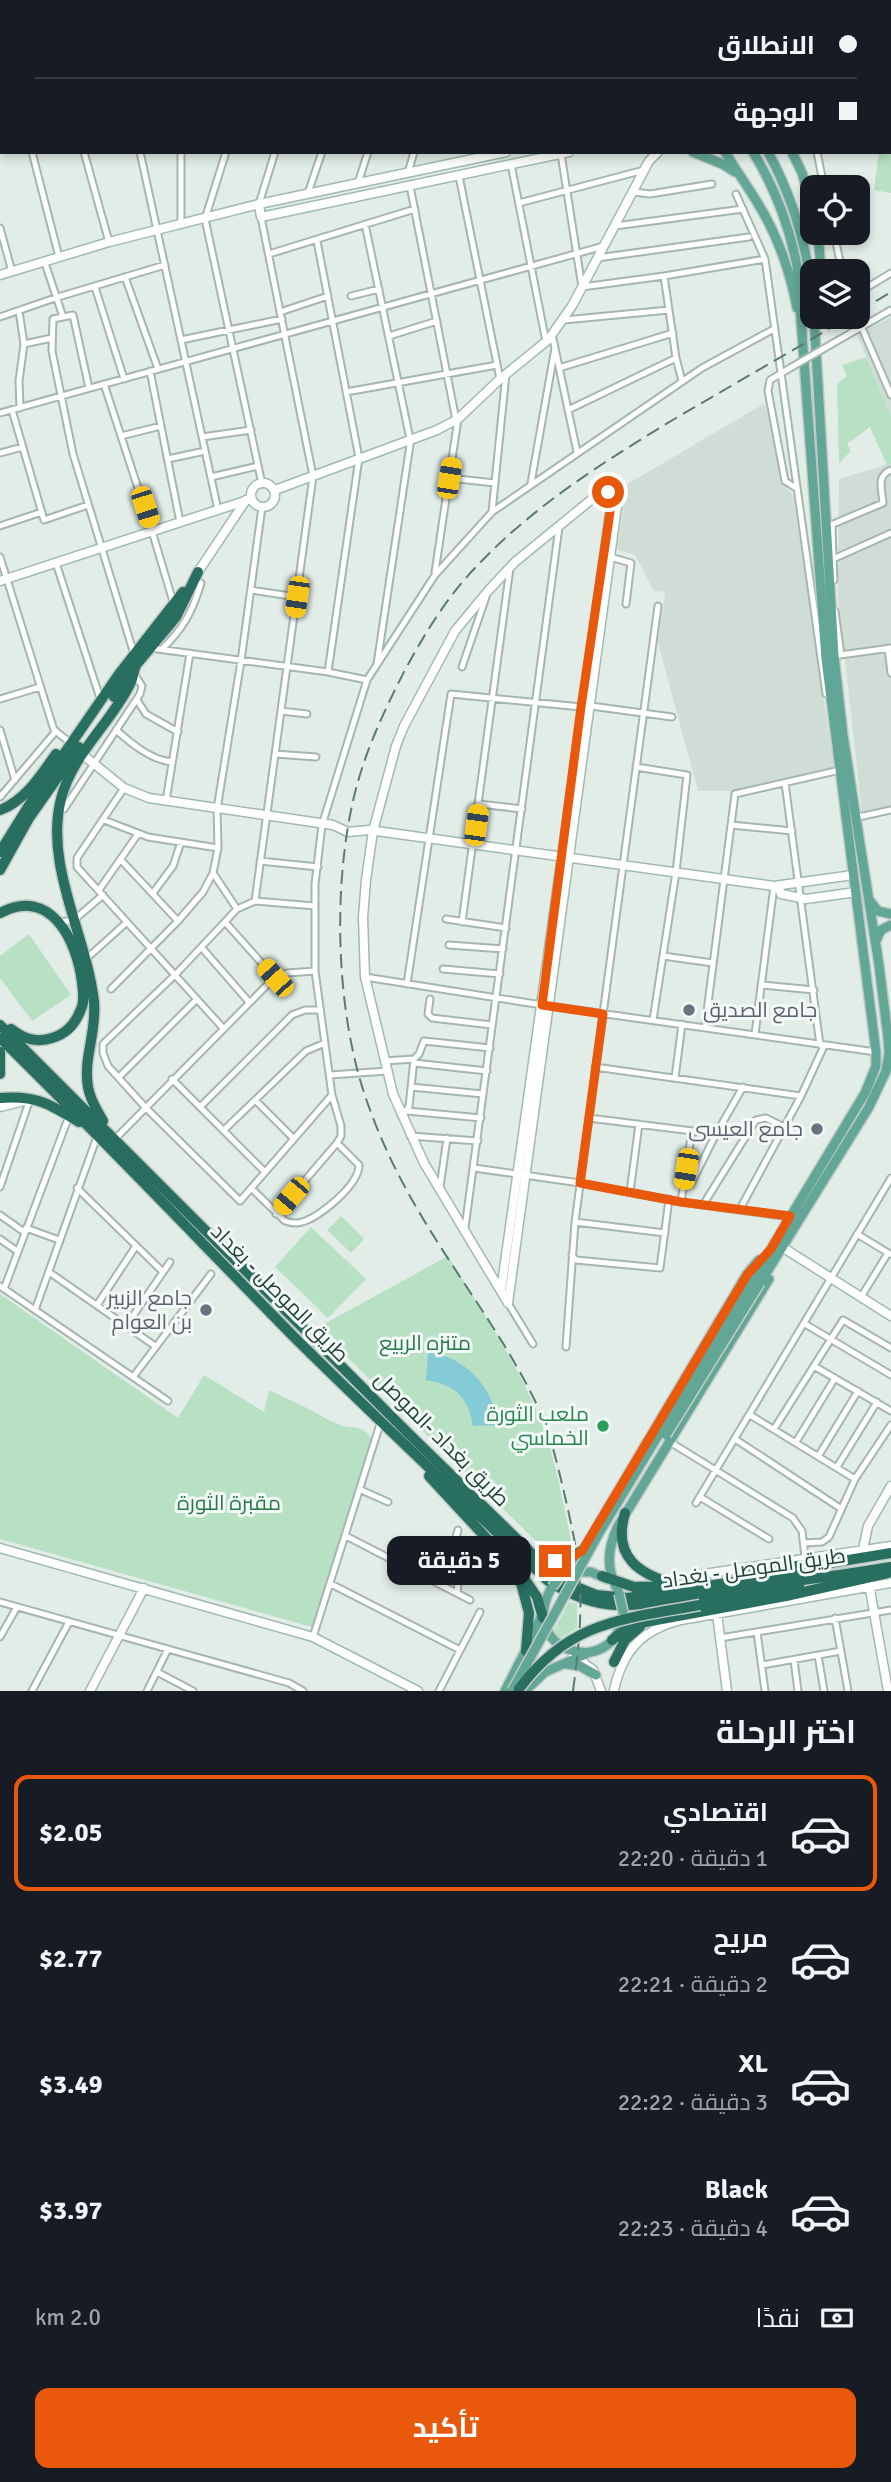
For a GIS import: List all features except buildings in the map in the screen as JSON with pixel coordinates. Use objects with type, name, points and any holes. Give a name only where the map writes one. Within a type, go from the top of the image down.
[{"type":"highway","points":[[0,870],[71,752],[174,605],[200,577]]},
{"type":"highway","points":[[0,852],[28,807],[71,752],[99,695],[111,677],[150,648],[176,617],[200,577]]},
{"type":"highway","points":[[0,810],[28,791],[71,752]]},
{"type":"highway","points":[[71,752],[57,824],[62,870],[86,959],[94,1003],[88,1088],[91,1100],[113,1136]]},
{"type":"highway","points":[[0,913],[28,906],[37,908],[60,922],[66,930],[78,962],[83,996],[82,1008],[67,1032],[42,1040],[31,1040],[0,1023]]},
{"type":"highway","name":"طريق بغداد -الموصل","points":[[0,1023],[406,1439],[552,1575],[567,1585],[588,1593],[628,1598],[785,1574],[862,1553],[891,1553]]},
{"type":"highway","points":[[0,1038],[98,1134]]},
{"type":"highway","points":[[0,1052],[0,1074]]},
{"type":"highway","points":[[0,1098],[32,1099],[53,1105],[98,1134]]},
{"type":"highway","name":"طريق الموصل - بغداد","points":[[98,1134],[296,1339],[381,1421],[406,1439],[547,1580],[585,1599],[604,1604],[629,1605],[787,1581],[891,1569]]},
{"type":"highway","points":[[406,1439],[449,1466],[540,1559],[566,1574]]},
{"type":"highway","points":[[406,1439],[433,1481],[532,1589],[543,1612]]},
{"type":"highway","points":[[625,1513],[621,1538],[630,1560],[646,1574],[681,1584]]},
{"type":"highway","points":[[540,1559],[562,1560],[582,1551]]},
{"type":"highway","points":[[607,1578],[642,1588],[783,1567],[824,1564]]},
{"type":"highway","points":[[513,1566],[523,1585],[528,1604],[526,1651]]},
{"type":"highway","points":[[617,1633],[652,1621],[869,1583],[891,1569]]},
{"type":"highway","points":[[518,1690],[548,1656],[588,1630],[625,1618],[786,1589],[825,1578]]},
{"type":"highway","points":[[614,1662],[625,1640],[637,1628],[652,1621]]},
{"type":"main road","points":[[698,154],[741,176]]},
{"type":"main road","points":[[726,154],[765,216],[784,260],[803,337]]},
{"type":"main road","points":[[607,1578],[610,1545],[625,1513],[769,1280],[790,1216],[869,1086],[876,1066],[866,967],[826,659],[797,266],[791,238],[773,188],[754,154]]},
{"type":"main road","points":[[769,154],[797,217],[807,259]]},
{"type":"main road","points":[[793,154],[802,173]]},
{"type":"main road","points":[[801,154],[802,173]]},
{"type":"main road","points":[[518,1690],[603,1536],[757,1281],[833,1168],[883,1080],[890,1053],[876,942],[855,818],[837,655],[818,329]]},
{"type":"main road","points":[[869,899],[878,911],[891,914]]},
{"type":"main road","points":[[876,942],[881,930],[891,925]]},
{"type":"main road","points":[[866,967],[879,965]]},
{"type":"main road","points":[[824,1162],[833,1168]]},
{"type":"main road","points":[[505,1691],[526,1651],[552,1587],[566,1574],[582,1551],[747,1275],[777,1250]]},
{"type":"main road","points":[[518,1690],[555,1666],[596,1651],[617,1633],[623,1611],[618,1593],[607,1578],[586,1571],[566,1574]]},
{"type":"main road","points":[[543,1612],[549,1635],[562,1648],[577,1653],[596,1651]]},
{"type":"main road","points":[[555,1666],[576,1665],[596,1675]]},
{"type":"street","points":[[33,154],[59,257]]},
{"type":"street","points":[[85,154],[109,242]]},
{"type":"street","points":[[140,154],[218,510]]},
{"type":"street","points":[[180,225],[181,154]]},
{"type":"street","points":[[225,154],[205,219],[262,484]]},
{"type":"street","points":[[255,901],[313,476],[259,204],[274,154]]},
{"type":"street","points":[[308,193],[321,154]]},
{"type":"street","points":[[358,183],[367,154]]},
{"type":"street","points":[[407,173],[413,154]]},
{"type":"street","points":[[460,162],[462,154]]},
{"type":"street","points":[[0,275],[109,242],[259,204],[497,154]]},
{"type":"street","points":[[261,217],[560,154]]},
{"type":"street","points":[[565,154],[567,191],[582,287]]},
{"type":"street","points":[[817,154],[822,175]]},
{"type":"street","points":[[275,490],[437,430],[457,420],[546,342],[582,287],[634,192],[649,157]]},
{"type":"street","points":[[511,164],[546,342]]},
{"type":"street","points":[[519,203],[645,170]]},
{"type":"street","points":[[459,176],[497,365],[503,377],[492,512]]},
{"type":"street","points":[[634,192],[650,194],[712,184]]},
{"type":"street","points":[[410,186],[457,420],[435,575]]},
{"type":"street","points":[[736,194],[765,259],[819,652],[834,720]]},
{"type":"street","points":[[269,254],[415,209]]},
{"type":"street","points":[[615,226],[743,209]]},
{"type":"street","points":[[365,224],[411,438],[376,669]]},
{"type":"street","points":[[0,228],[10,268],[14,271]]},
{"type":"street","points":[[597,258],[749,237]]},
{"type":"street","points":[[317,241],[359,458],[328,672]]},
{"type":"street","points":[[0,413],[604,246]]},
{"type":"street","points":[[582,287],[765,259]]},
{"type":"street","points":[[45,263],[63,317]]},
{"type":"street","points":[[0,317],[165,265]]},
{"type":"street","points":[[870,286],[891,273]]},
{"type":"street","points":[[664,276],[682,381]]},
{"type":"street","points":[[125,277],[158,369]]},
{"type":"street","points":[[95,287],[124,379]]},
{"type":"street","points":[[351,296],[379,289]]},
{"type":"street","points":[[280,312],[328,296]]},
{"type":"street","points":[[562,320],[668,310]]},
{"type":"street","points":[[870,323],[891,310]]},
{"type":"street","points":[[19,311],[24,344],[19,381],[20,408]]},
{"type":"street","points":[[64,809],[137,699],[142,686],[73,454],[60,397],[52,338],[53,320],[72,315],[89,388]]},
{"type":"street","points":[[181,340],[282,319]]},
{"type":"street","points":[[389,336],[437,321]]},
{"type":"street","points":[[276,1214],[341,1136],[341,1126],[332,1095],[315,971],[317,867],[322,824],[368,680],[435,575],[492,512],[702,368],[775,329]]},
{"type":"street","points":[[796,488],[785,481],[768,391],[769,380],[820,348],[860,329]]},
{"type":"street","points":[[862,329],[891,396]]},
{"type":"street","points":[[559,368],[673,333]]},
{"type":"street","points":[[552,334],[577,452]]},
{"type":"street","points":[[24,344],[52,338]]},
{"type":"street","points":[[531,484],[555,348]]},
{"type":"street","points":[[568,410],[676,358]]},
{"type":"street","points":[[346,392],[497,365]]},
{"type":"street","points":[[150,371],[180,522]]},
{"type":"street","points":[[104,384],[174,605]]},
{"type":"street","points":[[12,410],[44,520],[88,505]]},
{"type":"street","points":[[121,436],[161,426]]},
{"type":"street","points":[[202,437],[251,430]]},
{"type":"street","points":[[0,453],[23,447]]},
{"type":"street","points":[[168,459],[205,451]]},
{"type":"street","points":[[211,477],[258,466]]},
{"type":"street","points":[[891,470],[881,477],[883,503],[829,526],[837,655],[889,648],[891,673]]},
{"type":"street","points":[[449,478],[495,483]]},
{"type":"street","points":[[162,649],[186,623],[194,608],[200,577],[254,488],[262,484],[270,485],[275,490]]},
{"type":"street","points":[[262,507],[272,502],[275,490]]},
{"type":"street","points":[[508,1303],[522,1174],[608,555],[613,492],[592,499],[510,566],[455,631],[404,726],[393,757],[373,831],[364,899],[365,977],[387,1072],[410,1136],[439,1189],[464,1231],[533,1344]]},
{"type":"street","points":[[4,580],[248,500],[262,507]]},
{"type":"street","points":[[111,989],[203,892],[213,873],[218,848],[217,809],[262,507]]},
{"type":"street","points":[[0,526],[42,512]]},
{"type":"street","points":[[464,1231],[559,525]]},
{"type":"street","points":[[833,559],[891,533]]},
{"type":"street","points":[[608,555],[631,563],[626,604]]},
{"type":"street","points":[[1,560],[4,580],[56,731],[71,752],[93,763],[124,788],[140,795],[166,802],[336,826],[348,832],[373,831],[776,886],[853,875]]},
{"type":"street","points":[[56,563],[99,695]]},
{"type":"street","points":[[462,922],[510,566]]},
{"type":"street","points":[[251,590],[297,597]]},
{"type":"street","points":[[462,667],[488,591]]},
{"type":"street","points":[[566,1347],[575,1222],[658,607]]},
{"type":"street","points":[[150,648],[328,672],[368,680]]},
{"type":"street","points":[[166,802],[190,653]]},
{"type":"street","points":[[0,699],[40,687]]},
{"type":"street","points":[[407,984],[451,694],[672,717]]},
{"type":"street","points":[[137,699],[146,714],[178,732]]},
{"type":"street","points":[[281,711],[307,714]]},
{"type":"street","points":[[0,730],[15,780]]},
{"type":"street","points":[[116,730],[146,753],[173,762]]},
{"type":"street","points":[[0,797],[56,731]]},
{"type":"street","points":[[275,754],[316,757]]},
{"type":"street","points":[[636,767],[687,775],[676,872],[653,1020]]},
{"type":"street","points":[[705,1027],[735,794],[839,770]]},
{"type":"street","points":[[740,1209],[801,1096],[822,1045],[785,783]]},
{"type":"street","points":[[124,788],[75,862],[126,923],[152,948],[223,1028]]},
{"type":"street","points":[[479,804],[523,808]]},
{"type":"street","points":[[855,818],[891,810]]},
{"type":"street","points":[[104,820],[138,834],[218,848]]},
{"type":"street","points":[[731,825],[792,831]]},
{"type":"street","points":[[60,922],[74,920],[101,893],[138,834]]},
{"type":"street","points":[[153,893],[173,866],[181,842]]},
{"type":"street","points":[[121,860],[178,920]]},
{"type":"street","points":[[260,861],[317,867]]},
{"type":"street","points":[[213,873],[237,909]]},
{"type":"street","points":[[776,886],[781,894],[801,899],[856,892]]},
{"type":"street","points":[[755,1034],[776,886]]},
{"type":"street","points":[[315,906],[255,901],[237,909],[202,948],[103,1044],[103,1053],[108,1066],[145,1107],[240,1201],[332,1095]]},
{"type":"street","points":[[446,919],[506,928]]},
{"type":"street","points":[[225,922],[275,978]]},
{"type":"street","points":[[86,959],[126,923]]},
{"type":"street","points":[[449,945],[503,949]]},
{"type":"street","points":[[202,948],[249,1002]]},
{"type":"street","points":[[663,956],[713,963]]},
{"type":"street","points":[[443,969],[500,974]]},
{"type":"street","points":[[113,1136],[275,978],[287,973],[315,971]]},
{"type":"street","points":[[365,977],[546,1006],[876,1052]]},
{"type":"street","points":[[761,985],[814,990]]},
{"type":"street","points":[[119,1077],[197,999]]},
{"type":"street","points":[[430,999],[428,1014],[432,1018],[492,1025]]},
{"type":"street","points":[[201,1106],[292,1015],[305,1010],[320,1010]]},
{"type":"street","points":[[675,1078],[682,1024]]},
{"type":"street","points":[[404,1114],[414,1061],[426,1040],[489,1048]]},
{"type":"street","points":[[224,1130],[306,1051],[325,1043]]},
{"type":"street","points":[[384,1061],[414,1061],[487,1071]]},
{"type":"street","points":[[595,1067],[801,1096]]},
{"type":"street","points":[[330,1075],[387,1072]]},
{"type":"street","points":[[172,1079],[265,1172]]},
{"type":"street","points":[[411,1087],[483,1094]]},
{"type":"street","points":[[683,1188],[691,1184],[743,1087]]},
{"type":"street","points":[[0,1107],[32,1099]]},
{"type":"street","points":[[0,1187],[32,1099]]},
{"type":"street","points":[[255,1100],[293,1139]]},
{"type":"street","points":[[404,1114],[481,1118]]},
{"type":"street","points":[[69,1116],[2,1287],[168,1401]]},
{"type":"street","points":[[589,1118],[716,1134]]},
{"type":"street","points":[[703,1205],[756,1121],[766,1118],[784,1127]]},
{"type":"street","points":[[630,1192],[639,1124]]},
{"type":"street","points":[[681,1202],[692,1131]]},
{"type":"street","points":[[35,1310],[98,1134]]},
{"type":"street","points":[[410,1136],[478,1141]]},
{"type":"street","points":[[439,1189],[447,1138]]},
{"type":"street","points":[[251,1188],[276,1214],[291,1223],[304,1222],[349,1189],[359,1174],[359,1166],[337,1143]]},
{"type":"street","points":[[474,1168],[580,1183],[681,1202],[790,1216]]},
{"type":"street","points":[[501,1291],[522,1174]]},
{"type":"street","points":[[769,1539],[698,1500],[891,1178]]},
{"type":"street","points":[[77,1188],[163,1272]]},
{"type":"street","points":[[572,1255],[576,1260],[647,1269],[660,1268],[669,1199]]},
{"type":"street","points":[[0,1215],[25,1230],[59,1240]]},
{"type":"street","points":[[575,1222],[664,1233]]},
{"type":"street","points":[[857,1234],[890,1254],[861,1297]]},
{"type":"street","points":[[0,1239],[17,1251]]},
{"type":"street","points":[[97,1306],[136,1246]]},
{"type":"street","points":[[777,1250],[832,1278],[890,1313]]},
{"type":"street","points":[[126,1326],[170,1262]]},
{"type":"street","points":[[49,1272],[155,1346]]},
{"type":"street","points":[[133,1377],[211,1274]]},
{"type":"street","points":[[774,1429],[843,1320],[891,1348]]},
{"type":"street","points":[[805,1324],[889,1374],[891,1365]]},
{"type":"street","points":[[814,1366],[891,1411]]},
{"type":"street","points":[[796,1442],[835,1378]]},
{"type":"street","points":[[819,1455],[858,1391]]},
{"type":"street","points":[[837,1467],[877,1402]]},
{"type":"street","points":[[750,1415],[855,1479]]},
{"type":"street","points":[[313,1637],[381,1421]]},
{"type":"street","points":[[804,1543],[827,1539],[855,1479],[891,1425]]},
{"type":"street","points":[[734,1439],[840,1508]]},
{"type":"street","points":[[670,1442],[793,1518],[802,1531],[805,1557]]},
{"type":"street","points":[[862,1553],[867,1525],[891,1486]]},
{"type":"street","points":[[361,1490],[388,1502]]},
{"type":"street","points":[[457,1592],[459,1583],[453,1554],[458,1530]]},
{"type":"street","points":[[346,1536],[470,1600]]},
{"type":"street","points":[[681,1584],[700,1574],[805,1557],[862,1553],[891,1546]]},
{"type":"street","points":[[0,1548],[313,1637],[418,1691]]},
{"type":"street","points":[[869,1583],[888,1691]]},
{"type":"street","points":[[614,1690],[621,1664],[635,1644],[651,1630],[670,1623],[869,1583],[891,1583]]},
{"type":"street","points":[[331,1584],[460,1650]]},
{"type":"street","points":[[90,1691],[144,1588]]},
{"type":"street","points":[[0,1602],[289,1683],[303,1691]]},
{"type":"street","points":[[0,1637],[17,1607]]},
{"type":"street","points":[[720,1638],[891,1610]]},
{"type":"street","points":[[439,1691],[480,1612]]},
{"type":"street","points":[[718,1614],[727,1691]]},
{"type":"street","points":[[835,1618],[848,1691]]},
{"type":"street","points":[[32,1691],[69,1622]]},
{"type":"street","points":[[757,1632],[764,1691]]},
{"type":"street","points":[[614,1690],[617,1633]]},
{"type":"street","points":[[562,1648],[590,1667],[596,1675],[601,1691]]},
{"type":"street","points":[[147,1691],[168,1649]]},
{"type":"street","points":[[762,1665],[841,1651]]},
{"type":"street","points":[[818,1655],[824,1691]]},
{"type":"street","points":[[794,1660],[798,1691]]},
{"type":"street","points":[[157,1672],[193,1691]]},
{"type":"street","points":[[761,1677],[764,1691]]},
{"type":"shaded area","points":[[891,317],[891,416],[857,335]]},
{"type":"shaded area","points":[[765,403],[783,484],[793,496],[834,767],[733,791],[698,791],[658,643],[665,592],[654,591],[635,555],[617,550],[626,485]]},
{"type":"shaded area","points":[[891,463],[891,808],[862,813],[838,598],[839,479]]},
{"type":"green space","points":[[879,154],[891,154],[891,193],[874,190]]},
{"type":"green space","points":[[866,357],[891,416],[891,463],[887,465],[870,427],[847,444],[851,451],[839,463],[837,384],[847,376],[842,365]]},
{"type":"green space","points":[[29,934],[71,995],[32,1021],[0,978],[0,956]]},
{"type":"green space","points":[[341,1216],[364,1239],[351,1253],[327,1230]]},
{"type":"green space","points":[[311,1227],[366,1279],[328,1318],[275,1267]]},
{"type":"green space","name":"متنزه الربيع","points":[[448,1256],[506,1351],[543,1426],[572,1545],[572,1549],[568,1551],[557,1552],[541,1546],[317,1328]]},
{"type":"green space","name":"مقبرة الثورة","points":[[0,1294],[178,1418],[204,1375],[264,1412],[269,1390],[330,1421],[359,1428],[367,1433],[373,1440],[312,1627],[0,1539]]},
{"type":"green space","points":[[569,1602],[577,1604],[577,1628],[558,1640],[552,1634]]},
{"type":"water","points":[[428,1352],[454,1360],[476,1376],[491,1399],[498,1425],[473,1426],[468,1407],[459,1394],[445,1385],[426,1380]]},
{"type":"railway","points":[[870,305],[891,292]]},
{"type":"railway","points":[[573,1691],[580,1618],[578,1564],[564,1492],[546,1426],[509,1353],[407,1191],[378,1130],[352,1049],[342,974],[340,934],[344,856],[349,820],[366,755],[398,684],[437,616],[476,567],[521,524],[597,468],[676,418],[828,329]]},
{"type":"place","name":"جامع الصديق","points":[[689,1010]]},
{"type":"place","name":"جامع العيسى","points":[[817,1129]]},
{"type":"place","name":"جامع الزبير بن العوام","points":[[206,1310]]},
{"type":"place","name":"ملعب الثورة الخماسي","points":[[603,1426]]},
{"type":"route","points":[[555,1561],[569,1559],[582,1551],[747,1275],[771,1249],[790,1216],[681,1202],[580,1183],[603,1014],[542,1005],[581,707],[613,492],[608,492]]}]
